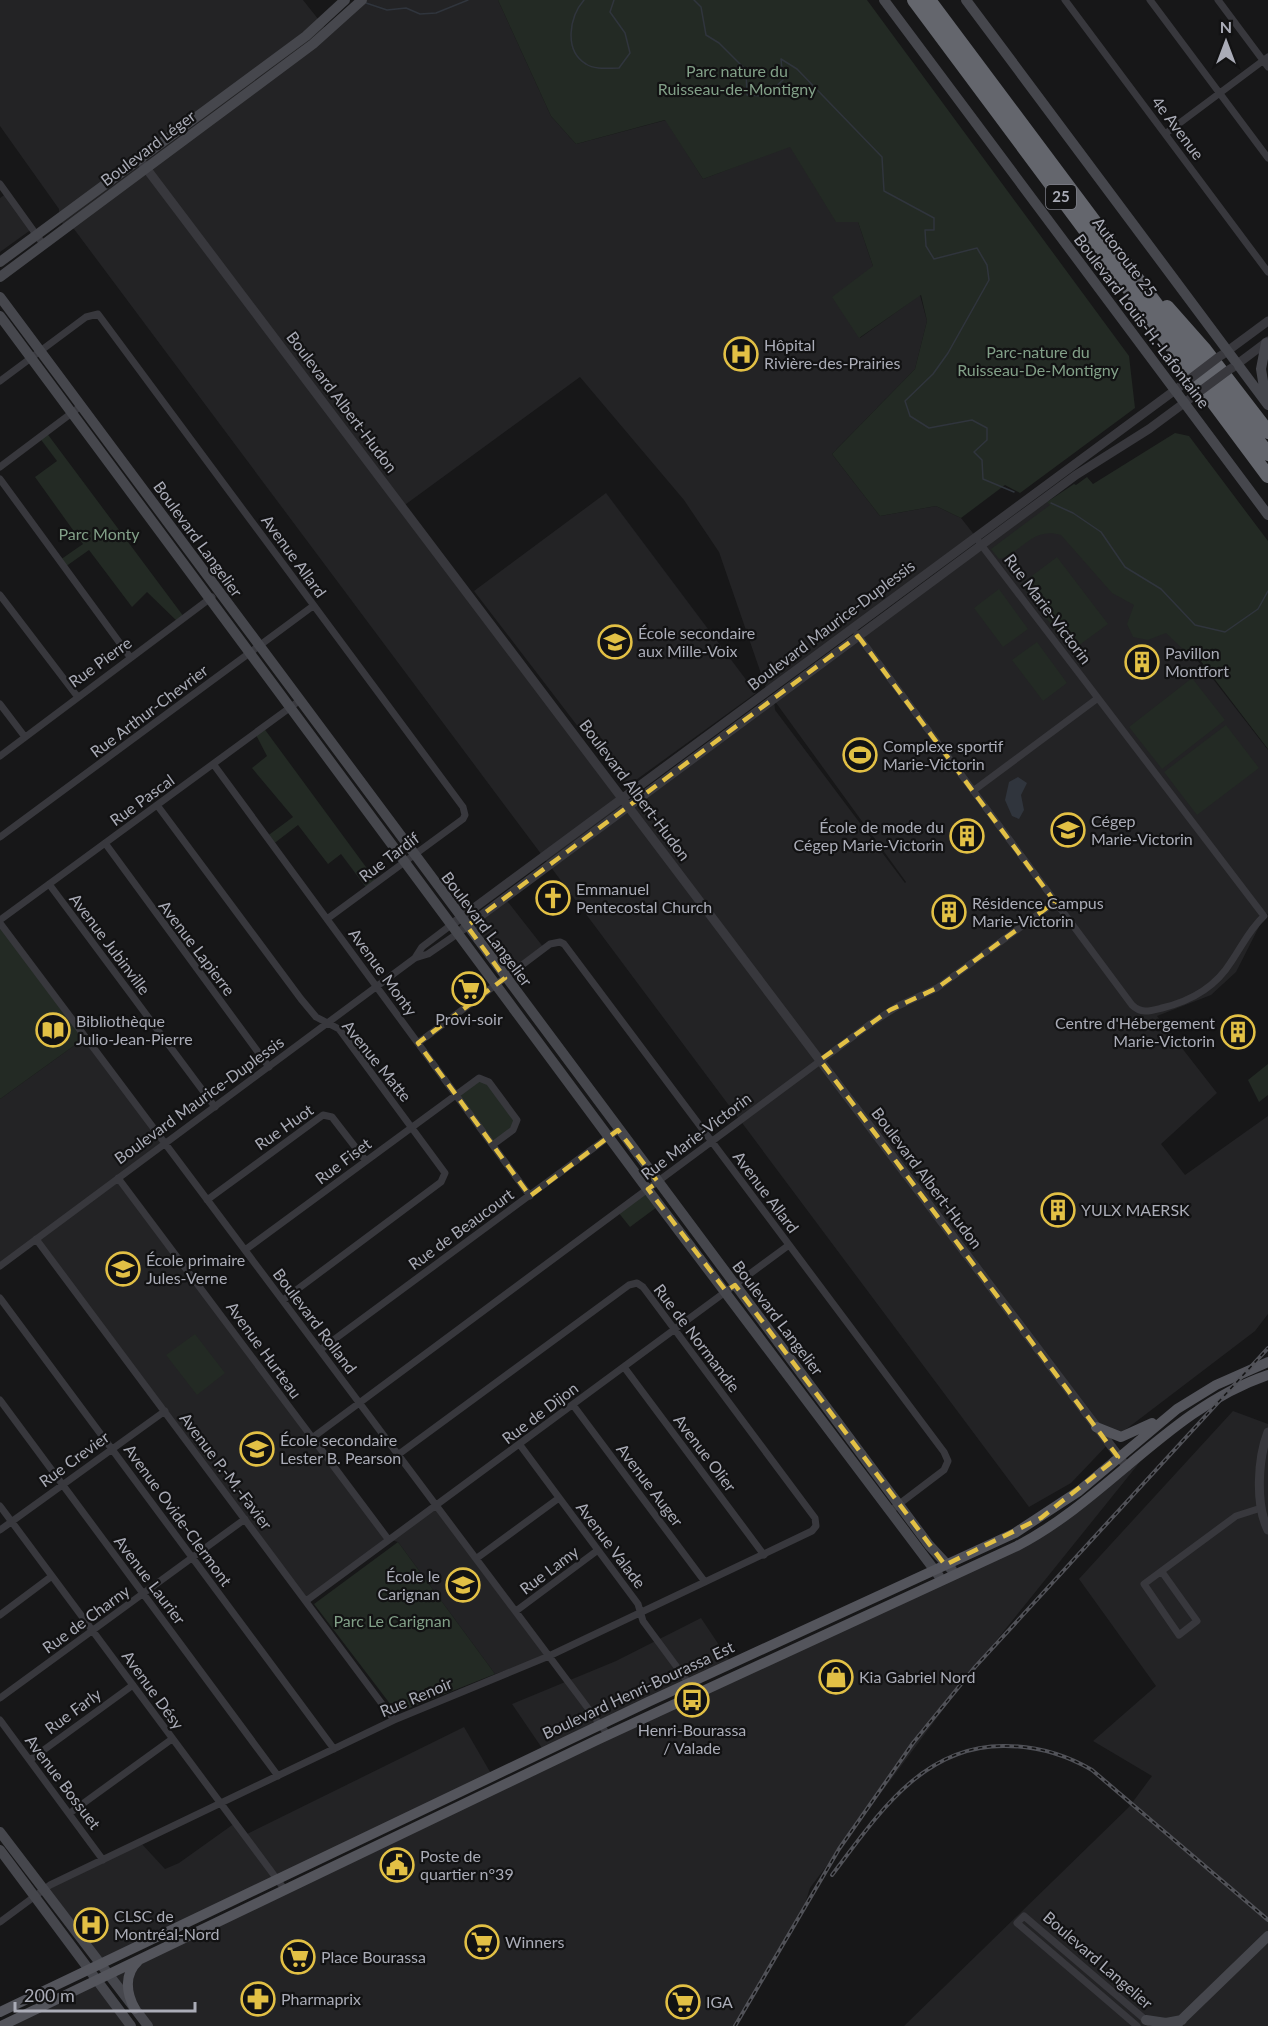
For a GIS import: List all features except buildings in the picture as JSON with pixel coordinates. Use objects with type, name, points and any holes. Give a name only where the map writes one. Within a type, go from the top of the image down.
[{"type":"highway","name":"Autoroute 25","points":[[914,0],[1268,476]]},
{"type":"highway","name":"Autoroute 25","points":[[929,0],[1268,454]]},
{"type":"highway","points":[[1128,267],[1181,322],[1268,432]]},
{"type":"main road","points":[[309,40],[345,0]]},
{"type":"main road","points":[[309,40],[362,0]]},
{"type":"main road","name":"Boulevard Louis-H.-Lafontaine","points":[[884,0],[1268,515]]},
{"type":"main road","points":[[966,0],[1224,353],[1267,404]]},
{"type":"main road","name":"Boulevard Léger","points":[[0,277],[40,240],[309,40]]},
{"type":"main road","name":"Boulevard Léger","points":[[0,262],[40,240]]},
{"type":"main road","name":"Boulevard Langelier","points":[[0,297],[36,355],[294,704],[410,859],[464,922],[500,981]]},
{"type":"main road","name":"Boulevard Langelier","points":[[0,316],[36,355]]},
{"type":"main road","points":[[1267,342],[1261,369],[1267,404]]},
{"type":"main road","name":"Boulevard Langelier","points":[[410,859],[454,929],[500,981],[614,1133],[658,1182],[730,1288],[939,1567],[943,1580]]},
{"type":"main road","name":"Boulevard Langelier","points":[[614,1133],[648,1189],[730,1288]]},
{"type":"main road","name":"Boulevard Henri-Bourassa Est","points":[[0,2012],[688,1683],[992,1544],[1041,1518],[1092,1481],[1161,1421],[1216,1385],[1268,1362]]},
{"type":"main road","name":"Boulevard Henri-Bourassa Est","points":[[1,2026],[696,1693],[957,1574],[1049,1528],[1188,1416],[1242,1385],[1268,1375]]},
{"type":"main road","points":[[1096,1427],[1121,1437],[1161,1421]]},
{"type":"main road","name":"Boulevard Langelier","points":[[939,1567],[957,1574]]},
{"type":"main road","points":[[0,1832],[89,1970],[131,2026]]},
{"type":"main road","points":[[0,1850],[101,1964],[148,2026]]},
{"type":"main road","points":[[1145,2024],[1180,2024],[1268,1936]]},
{"type":"main road","points":[[135,2009],[128,1992],[130,1972],[133,1966],[147,1956]]},
{"type":"street","name":"4e Avenue","points":[[1065,0],[1268,272]]},
{"type":"street","points":[[1150,0],[1268,158]]},
{"type":"street","points":[[1165,134],[1219,93],[1266,62],[1218,0]]},
{"type":"street","name":"Boulevard Albert-Hudon","points":[[143,164],[1127,1467]]},
{"type":"street","points":[[0,184],[40,240]]},
{"type":"street","name":"Avenue Allard","points":[[36,355],[86,317],[98,314],[465,814]]},
{"type":"street","name":"Boulevard Maurice-Duplessis","points":[[0,1266],[415,958],[422,947],[464,922],[979,541],[1268,321]]},
{"type":"street","name":"Boulevard Maurice-Duplessis","points":[[979,541],[1083,470],[1149,429],[1267,342]]},
{"type":"street","points":[[0,381],[36,355]]},
{"type":"street","points":[[0,467],[76,409]]},
{"type":"street","points":[[0,479],[130,657]]},
{"type":"street","name":"Rue Marie-Victorin","points":[[855,632],[1132,1005],[1140,1011],[1155,1010],[1190,999],[1209,987],[1225,972],[1253,927],[1264,916],[979,541]]},
{"type":"street","points":[[0,595],[77,696]]},
{"type":"street","name":"Rue Pierre","points":[[0,756],[214,595]]},
{"type":"street","name":"Rue Arthur-Chevrier","points":[[0,837],[314,606]]},
{"type":"street","points":[[973,791],[1098,698]]},
{"type":"street","points":[[0,704],[25,737]]},
{"type":"street","name":"Rue Pascal","points":[[0,921],[294,704]]},
{"type":"street","name":"Avenue Monty","points":[[214,765],[530,1196]]},
{"type":"street","name":"Avenue Matte","points":[[157,805],[316,1017],[339,1029],[444,1170],[444,1180],[283,1300]]},
{"type":"street","name":"Rue Tardif","points":[[327,919],[410,859],[462,819],[465,814]]},
{"type":"street","name":"Avenue Lapierre","points":[[105,843],[269,1067]]},
{"type":"street","name":"Avenue Jubinville","points":[[49,884],[215,1107]]},
{"type":"street","name":"Rue Marie-Victorin","points":[[312,1438],[820,1060],[890,1010],[937,988],[1055,902]]},
{"type":"street","name":"Boulevard Rolland","points":[[0,921],[608,1735]]},
{"type":"street","name":"Avenue Allard","points":[[500,981],[555,942],[564,944],[944,1452],[947,1466],[895,1508]]},
{"type":"street","points":[[418,1043],[500,981]]},
{"type":"street","name":"Rue Fiset","points":[[245,1250],[479,1078],[489,1082],[517,1120],[513,1130],[494,1144]]},
{"type":"street","name":"Rue Huot","points":[[207,1200],[323,1115],[332,1117],[366,1161]]},
{"type":"street","name":"Rue de Beaucourt","points":[[320,1350],[614,1133]]},
{"type":"street","name":"Avenue Hurteau","points":[[118,1178],[388,1539]]},
{"type":"street","name":"Avenue P.-M.-Favier","points":[[36,1239],[394,1720]]},
{"type":"street","name":"Rue de Dijon","points":[[306,1601],[789,1245]]},
{"type":"street","name":"Rue de Normandie","points":[[399,1454],[632,1283],[643,1287],[815,1518],[816,1526],[812,1531]]},
{"type":"street","name":"Avenue Ovide-Clermont","points":[[0,1298],[334,1749]]},
{"type":"street","name":"Avenue Olier","points":[[624,1368],[764,1555]]},
{"type":"street","name":"Avenue Laurier","points":[[0,1400],[278,1776]]},
{"type":"street","name":"Avenue Auger","points":[[573,1405],[705,1582]]},
{"type":"street","name":"Rue Crevier","points":[[0,1530],[165,1411]]},
{"type":"street","points":[[1268,1432],[1263,1456],[1261,1508],[1268,1530]]},
{"type":"street","name":"Avenue Valade","points":[[520,1444],[638,1604],[643,1621],[696,1693]]},
{"type":"street","points":[[477,1558],[559,1498]]},
{"type":"street","name":"Avenue Désy","points":[[0,1506],[285,1890]]},
{"type":"street","points":[[1161,1572],[1197,1621],[1179,1635],[1144,1584],[1236,1516],[1261,1508]]},
{"type":"street","name":"Rue de Charny","points":[[0,1698],[245,1519]]},
{"type":"street","name":"Rue Renoir","points":[[0,1922],[39,1893],[220,1803],[394,1720],[549,1656],[812,1531]]},
{"type":"street","name":"Rue Lamy","points":[[516,1611],[598,1550]]},
{"type":"street","points":[[0,1615],[52,1576]]},
{"type":"street","name":"Rue Farly","points":[[30,1760],[133,1684]]},
{"type":"street","name":"Avenue Bossuet","points":[[0,1720],[103,1860]]},
{"type":"street","points":[[70,1813],[172,1738]]},
{"type":"street","name":"Boulevard Langelier","points":[[1024,1916],[1145,2024],[1017,1923],[1024,1916]]},
{"type":"highlighted area","points":[[858,636],[1055,902],[937,988],[890,1010],[820,1060],[1118,1457],[1041,1518],[945,1565],[735,1285],[726,1291],[648,1189],[658,1182],[618,1130],[530,1196],[418,1043],[505,978],[467,926]]},
{"type":"shaded area","points":[[0,0],[303,0],[330,34],[367,0],[498,0],[551,116],[576,144],[666,120],[703,179],[790,146],[836,221],[858,222],[873,266],[860,338],[920,295],[927,321],[915,369],[832,454],[880,516],[936,506],[961,518],[976,537],[767,691],[719,552],[684,500],[580,377],[402,507],[628,806],[1047,498],[1206,670],[1268,750],[1268,914],[1266,913],[1236,972],[1211,995],[1157,1016],[1217,1093],[1161,1144],[1185,1175],[1268,1116],[1268,1314],[1255,1331],[1112,1440],[1071,1483],[1029,1507],[74,229],[66,228],[59,219],[59,209],[0,126]],"holes":[[[774,700],[906,882],[775,710]]]},
{"type":"shaded area","points":[[7,193],[32,229],[0,252],[0,198]]},
{"type":"shaded area","name":"École secondaire aux Mille-Voix","points":[[606,493],[756,693],[625,788],[474,591]]},
{"type":"shaded area","points":[[1018,777],[1027,783],[1021,795],[1024,810],[1019,819],[1012,816],[1005,800],[1009,782]]},
{"type":"shaded area","points":[[504,897],[544,948],[505,978],[467,926]]},
{"type":"shaded area","points":[[86,1037],[165,1144],[118,1177],[387,1539],[437,1506],[549,1656],[495,1674],[398,1542],[388,1539],[306,1601],[36,1239],[0,1266],[0,1099]]},
{"type":"shaded area","points":[[1233,1411],[1268,1424],[1268,2026],[904,2026],[1129,1807],[1152,1776],[1093,1741],[1156,1686],[1079,1579]]},
{"type":"shaded area","points":[[1156,1442],[975,1667],[810,1888],[805,1904],[735,2026],[147,2026],[108,1974],[1017,1546]]},
{"type":"shaded area","points":[[701,1618],[731,1663],[544,1751],[512,1704],[616,1661]]},
{"type":"shaded area","points":[[464,1727],[493,1777],[101,1964],[43,1890],[140,1842],[165,1869],[179,1863],[235,1823],[245,1835]]},
{"type":"shaded area","points":[[97,1979],[131,2026],[0,2026]]},
{"type":"green space","name":"Parc nature du Ruisseau-de-Montigny","points":[[498,0],[867,0],[1129,356],[1135,408],[1020,493],[1005,485],[961,518],[936,506],[880,516],[832,454],[915,369],[927,321],[921,295],[859,338],[832,297],[873,266],[858,222],[836,222],[790,147],[703,179],[665,120],[576,144],[551,116]]},
{"type":"green space","name":"Parc Monty","points":[[46,432],[184,617],[178,622],[147,592],[132,607],[89,550],[65,567],[60,560],[83,544],[35,477],[57,461],[39,437]]},
{"type":"green space","points":[[1175,433],[1189,436],[1268,541],[1268,749],[1200,660],[1190,656],[1166,633],[1148,640],[1133,637],[1127,624],[1134,605],[1112,593],[1061,535],[1052,533],[1036,536],[999,559],[991,549],[1050,505],[1047,502],[1074,484],[1076,485],[1087,477],[1093,484]]},
{"type":"green space","points":[[1057,557],[1108,624],[1071,651],[1021,584]]},
{"type":"green space","points":[[999,589],[1028,629],[1003,647],[974,608]]},
{"type":"green space","points":[[1037,642],[1067,683],[1043,701],[1012,660]]},
{"type":"green space","points":[[1192,678],[1225,720],[1162,769],[1129,727]]},
{"type":"green space","points":[[1226,725],[1259,768],[1197,815],[1164,772]]},
{"type":"green space","points":[[263,727],[377,882],[368,890],[341,854],[328,864],[298,825],[272,845],[266,837],[293,817],[252,768],[267,756],[255,733]]},
{"type":"green space","points":[[0,923],[86,1037],[0,1099]]},
{"type":"green space","points":[[1268,1064],[1268,1095],[1259,1102],[1248,1080]]},
{"type":"green space","points":[[483,1078],[516,1124],[494,1144],[456,1094]]},
{"type":"green space","points":[[648,1189],[661,1204],[630,1227],[618,1212]]},
{"type":"green space","points":[[195,1334],[225,1373],[197,1395],[166,1355]]},
{"type":"green space","name":"Parc Le Carignan","points":[[398,1542],[495,1674],[397,1713],[314,1604]]},
{"type":"waterway","points":[[366,3],[387,10],[406,8],[420,14],[436,13],[468,0]]},
{"type":"waterway","points":[[584,0],[572,24],[574,50],[579,58],[593,67],[619,68],[630,53],[625,33],[610,12],[614,0]]},
{"type":"waterway","points":[[694,0],[701,7],[706,35],[719,43],[746,70],[747,95],[765,96],[783,80],[781,59],[797,69],[882,157],[884,191],[934,218],[934,230],[925,230],[926,246],[934,259],[977,248],[987,265],[989,280],[948,353],[933,374],[905,401],[910,416],[929,428],[972,420],[987,428],[987,440],[974,452],[982,460],[983,479],[1014,492]]},
{"type":"waterway","points":[[1051,503],[1073,513],[1101,532],[1125,567],[1161,589],[1195,625],[1225,632],[1258,609],[1268,591]]},
{"type":"railway","points":[[735,2026],[839,1849],[913,1743],[975,1667],[1268,1348]]},
{"type":"railway","points":[[832,1875],[885,1808],[904,1788],[926,1771],[949,1757],[976,1749],[1005,1746],[1039,1749],[1061,1755],[1092,1770],[1268,1920]]},
{"type":"place","name":"Hôpital Rivière-des-Prairies","points":[[741,354]]},
{"type":"place","name":"École secondaire aux Mille-Voix","points":[[615,642]]},
{"type":"place","name":"Pavillon Montfort","points":[[1142,662]]},
{"type":"place","name":"Complexe sportif Marie-Victorin","points":[[860,755]]},
{"type":"place","name":"Cégep Marie-Victorin","points":[[1068,830]]},
{"type":"place","name":"École de mode du Cégep Marie-Victorin","points":[[967,836]]},
{"type":"place","name":"Emmanuel Pentecostal Church","points":[[553,898]]},
{"type":"place","name":"Résidence Campus Marie-Victorin","points":[[949,912]]},
{"type":"place","name":"Provi-soir","points":[[469,989]]},
{"type":"place","name":"Bibliothèque Julio-Jean-Pierre","points":[[53,1030]]},
{"type":"place","name":"Centre d'Hébergement Marie-Victorin","points":[[1238,1032]]},
{"type":"place","name":"YULX MAERSK","points":[[1058,1210]]},
{"type":"place","name":"École primaire Jules-Verne","points":[[123,1269]]},
{"type":"place","name":"École secondaire Lester B. Pearson","points":[[257,1449]]},
{"type":"place","name":"École le Carignan","points":[[463,1585]]},
{"type":"place","name":"Kia Gabriel Nord","points":[[836,1677]]},
{"type":"place","name":"Henri-Bourassa / Valade","points":[[692,1700]]},
{"type":"place","name":"Poste de quartier n°39","points":[[397,1865]]},
{"type":"place","name":"CLSC de Montréal-Nord","points":[[91,1925]]},
{"type":"place","name":"Winners","points":[[482,1942]]},
{"type":"place","name":"Place Bourassa","points":[[298,1957]]},
{"type":"place","name":"Pharmaprix","points":[[258,1999]]},
{"type":"place","name":"IGA","points":[[683,2002]]},
{"type":"park label","name":"Parc-nature du Ruisseau-De-Montigny","points":[[1038,361]]}]
